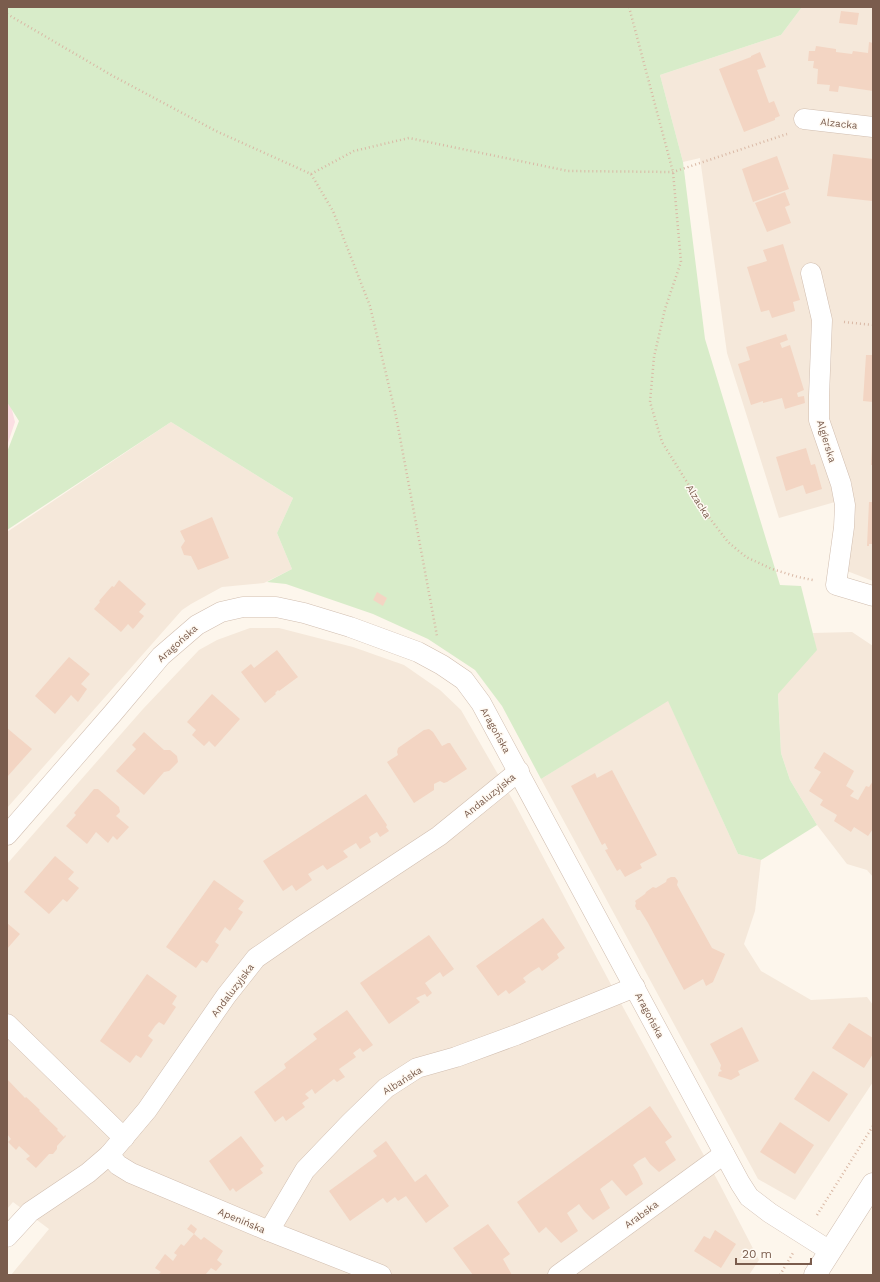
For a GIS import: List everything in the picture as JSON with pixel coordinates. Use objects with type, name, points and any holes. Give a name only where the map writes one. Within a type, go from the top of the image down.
[{"type":"street","name":"Alzacka","points":[[804,119],[873,127]]},
{"type":"street","name":"Algierska","points":[[811,273],[822,320],[819,420],[841,484],[845,506],[844,527],[836,585]]},
{"type":"street","points":[[836,585],[873,596]]},
{"type":"street","name":"Aragońska","points":[[7,835],[114,713],[161,656],[198,625],[221,612],[243,607],[276,607],[304,613],[392,641],[442,664],[464,680],[481,702],[724,1154],[749,1197],[770,1213],[830,1251]]},
{"type":"street","name":"Andaluzyjska","points":[[7,1237],[30,1212],[88,1173],[109,1155],[147,1110],[226,996],[256,958],[439,836],[519,771]]},
{"type":"street","name":"Albańska","points":[[269,1231],[305,1170],[386,1088],[417,1068],[456,1057],[516,1035],[635,987]]},
{"type":"street","points":[[7,1024],[124,1138]]},
{"type":"street","name":"Arabska","points":[[558,1275],[724,1154]]},
{"type":"street","name":"Apenińska","points":[[109,1155],[118,1165],[131,1174],[381,1275]]},
{"type":"street","points":[[815,1275],[873,1184]]},
{"type":"path","name":"Alzacka","points":[[629,7],[673,172],[680,262],[665,309],[654,357],[650,402],[662,442],[708,516],[728,542],[746,556],[772,569],[836,585]]},
{"type":"path","points":[[7,14],[113,76],[216,131],[311,174],[333,211],[370,306],[396,416],[442,664]]},
{"type":"path","points":[[311,174],[354,151],[409,138],[568,171],[673,172],[798,131],[804,119]]},
{"type":"path","points":[[837,322],[873,325]]},
{"type":"path","points":[[780,1275],[873,1126]]},
{"type":"shaded area","points":[[802,7],[873,7],[873,581],[847,571],[852,482],[833,496],[835,502],[779,518],[727,353],[700,158],[683,162],[660,75],[781,35]]},
{"type":"shaded area","points":[[7,390],[15,422],[7,446]]},
{"type":"shaded area","points":[[171,422],[293,498],[277,533],[292,569],[264,583],[222,587],[182,610],[7,808],[7,532]]},
{"type":"shaded area","points":[[250,628],[279,628],[353,647],[404,665],[440,690],[461,710],[515,804],[759,1260],[749,1275],[11,1275],[49,1229],[13,1202],[7,1209],[7,864],[143,709],[199,650],[217,640]]},
{"type":"shaded area","points":[[852,632],[873,646],[873,877],[867,870],[847,864],[817,825],[790,780],[781,753],[778,693],[816,650],[813,633]]},
{"type":"shaded area","points":[[668,700],[738,854],[761,860],[755,911],[744,944],[761,971],[811,1000],[867,997],[873,1005],[873,1082],[795,1200],[758,1179],[541,779]]},
{"type":"green space","points":[[7,7],[802,7],[781,35],[660,75],[683,162],[705,339],[780,585],[801,586],[817,650],[778,694],[781,753],[790,780],[817,825],[761,860],[738,854],[668,701],[541,779],[502,706],[475,670],[428,639],[373,614],[286,584],[267,582],[292,569],[277,533],[293,498],[171,422],[7,530],[7,452],[19,421],[7,402]]},
{"type":"building","points":[[841,11],[859,13],[857,25],[839,23]]},
{"type":"building","points":[[869,42],[873,43],[873,91],[839,86],[838,92],[829,91],[830,85],[817,84],[818,69],[813,68],[814,61],[808,61],[809,51],[815,51],[816,46],[836,49],[836,52],[852,54],[853,51],[868,53]]},
{"type":"building","points":[[760,52],[766,67],[757,70],[769,103],[774,101],[780,116],[775,118],[775,120],[744,132],[719,69]]},
{"type":"building","points":[[833,154],[873,159],[872,201],[827,196]]},
{"type":"building","points":[[777,156],[789,189],[753,202],[742,169]]},
{"type":"building","points":[[785,192],[790,205],[785,207],[791,223],[767,232],[755,203]]},
{"type":"building","points":[[783,244],[800,300],[793,302],[795,311],[772,318],[769,310],[761,312],[747,267],[767,261],[763,250]]},
{"type":"building","points":[[786,334],[788,340],[780,343],[782,348],[790,345],[804,390],[797,393],[798,397],[804,396],[805,403],[785,409],[782,398],[763,403],[763,401],[751,405],[738,364],[750,360],[746,347]]},
{"type":"building","points":[[866,355],[873,355],[873,402],[863,401]]},
{"type":"building","points":[[872,445],[873,465],[871,465]]},
{"type":"building","points":[[806,448],[811,465],[815,464],[822,489],[806,494],[803,485],[786,491],[776,457]]},
{"type":"building","points":[[869,502],[873,502],[873,544],[869,544],[869,546],[867,546]]},
{"type":"building","points":[[212,517],[229,558],[198,570],[191,556],[184,555],[181,547],[185,541],[180,531]]},
{"type":"building","points":[[119,580],[146,604],[139,612],[144,616],[133,629],[128,624],[121,632],[94,609],[100,602],[99,601],[112,586],[114,587]]},
{"type":"building","points":[[377,592],[387,598],[383,606],[373,600]]},
{"type":"building","points":[[277,650],[298,677],[279,691],[278,690],[275,693],[276,694],[265,703],[241,672],[251,664],[254,668]]},
{"type":"building","points":[[69,657],[90,674],[81,684],[87,689],[78,702],[71,695],[55,714],[35,696]]},
{"type":"building","points":[[212,694],[240,719],[215,747],[209,741],[204,746],[192,735],[196,730],[187,722]]},
{"type":"building","points":[[7,728],[32,749],[7,777]]},
{"type":"building","points":[[429,729],[433,732],[442,746],[450,743],[467,769],[447,782],[444,783],[440,781],[434,784],[434,790],[414,803],[387,762],[398,755],[398,748],[424,730]]},
{"type":"building","points":[[144,732],[164,750],[170,750],[177,756],[178,762],[169,771],[164,772],[144,795],[116,771],[136,749],[132,745]]},
{"type":"building","points":[[824,752],[854,771],[846,786],[854,791],[850,796],[858,800],[866,786],[869,787],[873,781],[873,829],[868,836],[854,827],[851,832],[834,821],[837,815],[820,805],[823,800],[809,791],[821,772],[814,768]]},
{"type":"building","points":[[612,770],[657,855],[640,864],[642,868],[625,877],[620,869],[617,871],[605,850],[608,849],[605,843],[602,845],[571,786],[595,773],[597,778]]},
{"type":"building","points":[[94,789],[98,789],[119,807],[120,812],[116,816],[129,827],[117,840],[113,836],[108,843],[96,832],[87,844],[66,826],[76,815],[74,813]]},
{"type":"building","points":[[366,794],[387,825],[386,827],[389,831],[380,837],[377,832],[369,837],[371,842],[360,849],[356,843],[343,851],[348,857],[327,870],[323,865],[308,874],[312,880],[296,891],[292,885],[283,891],[263,861]]},
{"type":"building","points":[[55,856],[74,872],[68,879],[79,888],[67,902],[63,899],[49,914],[24,892]]},
{"type":"building","points":[[675,877],[678,881],[677,885],[712,948],[725,954],[713,982],[706,986],[703,979],[684,990],[648,923],[640,910],[637,910],[635,906],[635,901],[646,892],[653,887],[656,888],[666,882],[667,879]]},
{"type":"building","points":[[214,880],[244,901],[238,909],[243,912],[230,931],[225,927],[215,942],[219,945],[207,963],[202,960],[196,968],[166,947]]},
{"type":"building","points":[[543,918],[565,948],[557,954],[559,958],[542,971],[539,967],[523,978],[526,982],[509,994],[506,990],[498,996],[476,966]]},
{"type":"building","points":[[7,923],[20,934],[7,949]]},
{"type":"building","points":[[429,935],[454,969],[443,977],[440,972],[425,983],[432,993],[427,997],[425,994],[416,998],[420,1002],[389,1024],[360,983]]},
{"type":"building","points":[[147,974],[177,996],[172,1004],[176,1007],[164,1025],[159,1022],[148,1036],[153,1040],[141,1058],[136,1055],[130,1063],[100,1041]]},
{"type":"building","points":[[347,1010],[373,1045],[363,1052],[360,1048],[353,1053],[356,1057],[339,1069],[345,1077],[337,1082],[334,1079],[315,1094],[312,1089],[305,1094],[309,1098],[302,1103],[305,1107],[286,1121],[283,1116],[275,1122],[254,1092],[286,1068],[284,1064],[317,1039],[313,1034]]},
{"type":"building","points":[[849,1023],[873,1038],[873,1054],[864,1068],[832,1048]]},
{"type":"building","points":[[742,1027],[759,1061],[738,1071],[740,1075],[731,1080],[718,1076],[719,1072],[722,1071],[720,1069],[721,1065],[710,1044]]},
{"type":"building","points":[[813,1071],[848,1094],[829,1122],[794,1099]]},
{"type":"building","points":[[7,1079],[25,1098],[26,1097],[40,1110],[39,1111],[58,1129],[57,1130],[64,1137],[65,1135],[66,1136],[57,1146],[57,1149],[53,1154],[49,1154],[36,1168],[26,1159],[30,1156],[19,1146],[16,1150],[8,1142],[11,1139],[7,1134]]},
{"type":"building","points":[[650,1106],[672,1137],[665,1142],[676,1160],[659,1172],[645,1157],[638,1161],[633,1165],[643,1184],[626,1196],[612,1180],[600,1189],[610,1208],[593,1220],[579,1204],[567,1213],[578,1231],[561,1243],[546,1227],[539,1233],[517,1202]]},
{"type":"building","points":[[780,1122],[814,1145],[795,1174],[760,1152]]},
{"type":"building","points":[[241,1136],[264,1166],[260,1169],[263,1173],[236,1192],[233,1188],[230,1191],[209,1161]]},
{"type":"building","points":[[386,1141],[415,1182],[426,1174],[449,1206],[426,1223],[406,1196],[398,1201],[395,1197],[387,1203],[383,1198],[350,1221],[329,1191],[377,1156],[373,1151]]},
{"type":"building","points":[[191,1224],[197,1229],[194,1234],[187,1229]]},
{"type":"building","points":[[488,1224],[510,1254],[503,1259],[512,1275],[473,1275],[453,1248]]},
{"type":"building","points":[[715,1230],[736,1244],[721,1268],[694,1251],[704,1236],[710,1239]]},
{"type":"building","points":[[194,1234],[201,1240],[204,1237],[223,1251],[217,1260],[222,1264],[216,1271],[211,1268],[205,1275],[158,1275],[161,1272],[155,1268],[165,1254],[173,1261],[177,1255],[174,1253],[181,1244],[184,1246]]}]
